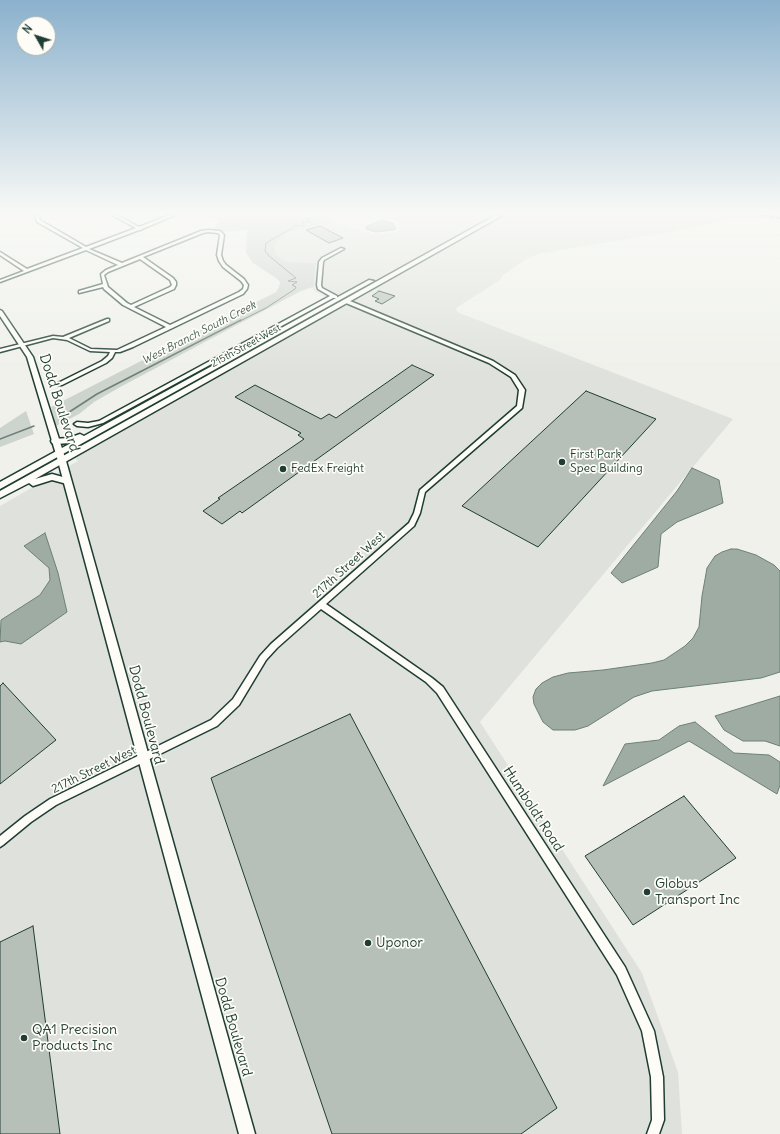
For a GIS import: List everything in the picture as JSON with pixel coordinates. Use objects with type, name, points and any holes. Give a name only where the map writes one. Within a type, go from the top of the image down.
[{"type":"main road","name":"215th Street West","points":[[0,496],[60,457],[136,411],[336,297],[394,268]]},
{"type":"main road","name":"215th Street West","points":[[0,486],[60,457],[306,326],[409,268]]},
{"type":"main road","points":[[348,302],[347,300],[350,296],[376,278]]},
{"type":"main road","points":[[306,326],[338,303],[336,297]]},
{"type":"main road","name":"Dodd Boulevard","points":[[0,312],[30,357],[67,481],[142,758],[247,1134]]},
{"type":"main road","points":[[55,441],[70,441],[136,411]]},
{"type":"main road","points":[[0,496],[42,479],[52,477],[67,481]]},
{"type":"street","points":[[22,268],[27,271]]},
{"type":"street","points":[[0,281],[35,268]]},
{"type":"street","points":[[115,268],[102,275],[105,285],[125,304],[170,327]]},
{"type":"street","points":[[131,307],[172,288],[174,285],[172,279],[155,268]]},
{"type":"street","points":[[64,338],[90,350],[113,351],[131,346],[240,293],[245,289],[246,285],[243,280],[227,268]]},
{"type":"street","points":[[320,268],[320,289],[336,297]]},
{"type":"street","points":[[81,292],[105,285]]},
{"type":"street","name":"215th Street West","points":[[77,424],[88,425],[101,422],[336,297]]},
{"type":"street","name":"217th Street West","points":[[0,842],[53,802],[214,723],[236,702],[263,658],[274,646],[412,524],[422,491],[520,407],[522,390],[513,376],[491,362],[348,302]]},
{"type":"street","points":[[0,350],[44,339],[64,338],[107,320]]},
{"type":"street","points":[[60,384],[104,362],[110,357],[113,351]]},
{"type":"street","name":"Humboldt Road","points":[[321,605],[429,680],[440,690],[621,971],[648,1031],[657,1078],[658,1120],[653,1134]]},
{"type":"shaded area","points":[[261,268],[315,268],[313,287],[301,291],[122,386],[94,402],[79,414],[56,426],[51,407],[276,292],[280,282]]},
{"type":"shaded area","points":[[315,268],[513,268],[503,275],[500,280],[456,308],[457,312],[733,419],[480,722],[642,973],[678,1072],[682,1134],[0,1134],[0,506],[78,461],[63,448],[332,300],[316,292],[312,288]]},
{"type":"shaded area","points":[[26,411],[34,434],[0,447],[0,428]]},
{"type":"shaded area","points":[[692,468],[719,480],[723,503],[677,522],[661,534],[658,567],[622,583],[611,573],[677,491]]},
{"type":"shaded area","points":[[45,533],[58,573],[67,612],[21,644],[5,641],[0,642],[1,620],[40,595],[50,580],[49,568],[24,546]]},
{"type":"shaded area","points":[[731,549],[737,549],[756,555],[774,565],[780,571],[780,672],[761,678],[652,691],[634,697],[588,726],[575,730],[553,730],[543,722],[534,704],[533,697],[536,689],[542,683],[553,677],[568,673],[652,663],[664,660],[685,646],[693,638],[699,627],[707,568],[715,556]]},
{"type":"shaded area","points":[[780,696],[780,746],[765,741],[743,741],[724,730],[715,716]]},
{"type":"shaded area","points":[[695,722],[734,753],[769,755],[780,762],[780,785],[777,794],[689,741],[603,786],[625,744],[659,740],[679,726]]},
{"type":"building","points":[[379,291],[395,296],[382,304],[375,301],[379,299],[372,296]]},
{"type":"building","name":"FedEx Freight","points":[[412,365],[434,375],[242,513],[240,511],[222,524],[203,511],[220,499],[218,498],[304,439],[298,435],[301,433],[235,397],[255,385],[321,419],[329,414],[336,418]]},
{"type":"building","name":"First Park Spec Building","points":[[586,391],[656,419],[538,547],[462,506]]},
{"type":"building","points":[[3,683],[56,740],[0,784],[0,686]]},
{"type":"building","name":"Uponor","points":[[350,714],[557,1108],[521,1134],[332,1134],[211,778]]},
{"type":"building","name":"Globus Transport Inc","points":[[684,796],[736,858],[633,925],[585,856]]},
{"type":"building","name":"QA1 Precision Products Inc","points":[[33,926],[60,1134],[0,1134],[0,942]]},
{"type":"waterway","name":"West Branch South Creek","points":[[240,321],[266,308],[295,289],[296,287],[292,285],[297,282],[288,281],[296,278],[284,268]]},
{"type":"waterway","name":"West Branch South Creek","points":[[60,418],[97,394],[241,320]]},
{"type":"waterway","name":"West Branch South Creek","points":[[0,439],[34,426]]},
{"type":"place","name":"First Park Spec Building","points":[[562,462]]},
{"type":"place","name":"FedEx Freight","points":[[283,469]]},
{"type":"place","name":"Globus Transport Inc","points":[[647,892]]},
{"type":"place","name":"Uponor","points":[[368,943]]},
{"type":"place","name":"QA1 Precision Products Inc","points":[[24,1038]]}]
